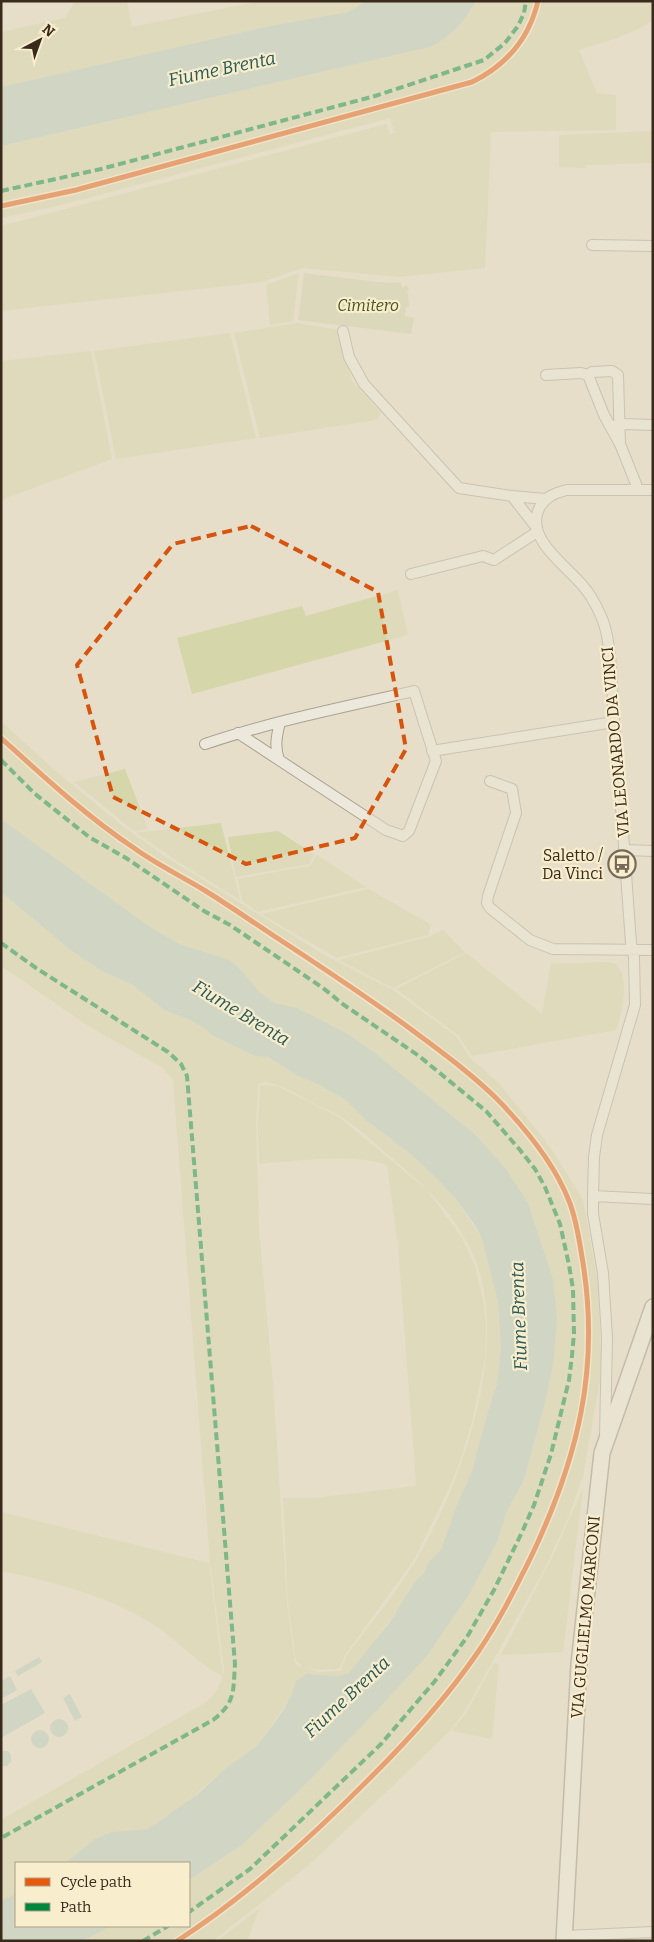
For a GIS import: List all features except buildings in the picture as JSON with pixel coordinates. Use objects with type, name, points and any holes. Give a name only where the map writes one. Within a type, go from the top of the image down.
[{"type":"main road","name":"VIA GUGLIELMO MARCONI","points":[[564,1938],[578,1664],[605,1443],[653,1307]]},
{"type":"street","points":[[592,245],[653,246]]},
{"type":"street","points":[[343,331],[349,357],[364,384],[459,488],[546,499]]},
{"type":"street","points":[[588,375],[592,372],[612,371],[618,375],[615,425]]},
{"type":"street","points":[[546,376],[581,373],[588,375],[615,425],[620,444],[636,484],[636,490]]},
{"type":"street","points":[[615,425],[653,425]]},
{"type":"street","points":[[411,574],[483,556],[494,560],[537,530],[536,518],[539,509],[546,499],[554,493],[579,489],[653,490]]},
{"type":"street","name":"VIA LEONARDO DA VINCI","points":[[512,496],[537,530],[546,546],[587,590],[603,620],[608,644],[636,983],[636,1005],[597,1135],[594,1157],[594,1214],[603,1273],[607,1338],[605,1443]]},
{"type":"street","points":[[205,744],[238,733],[280,722],[414,691],[436,761],[409,832],[403,836],[386,830],[238,733]]},
{"type":"street","points":[[279,760],[276,750],[276,736],[280,722]]},
{"type":"street","points":[[432,751],[614,722]]},
{"type":"street","points":[[490,781],[512,789],[516,813],[488,896],[487,903],[490,908],[530,940],[553,949],[653,950]]},
{"type":"street","points":[[625,850],[653,851]]},
{"type":"street","points":[[593,1196],[653,1199]]},
{"type":"street","points":[[564,1938],[653,1932]]},
{"type":"highlighted area","points":[[251,526],[378,592],[406,749],[355,838],[246,864],[113,797],[77,665],[173,544]]},
{"type":"green space","points":[[75,1],[127,1],[132,27],[261,1],[366,1],[348,12],[270,26],[1,87],[1,32],[65,18]]},
{"type":"green space","points":[[476,1],[653,1],[653,20],[627,34],[579,50],[597,93],[616,95],[616,130],[491,132],[485,268],[399,277],[302,268],[262,282],[1,311],[1,226],[386,124],[390,134],[395,133],[390,118],[57,206],[1,218],[1,146],[430,47],[444,39],[456,28],[467,16]]},
{"type":"green space","points":[[653,131],[653,163],[587,165],[585,168],[559,167],[559,135]]},
{"type":"green space","points":[[299,273],[293,321],[270,325],[266,285]]},
{"type":"green space","name":"Cimitero","points":[[304,273],[401,283],[402,288],[406,285],[409,289],[406,292],[408,293],[409,307],[406,307],[405,316],[414,318],[411,334],[298,320]]},
{"type":"green space","points":[[298,323],[338,330],[352,381],[381,413],[376,420],[260,438],[234,333]]},
{"type":"green space","points":[[230,333],[256,438],[116,459],[94,351]]},
{"type":"green space","points":[[91,351],[112,459],[1,500],[1,361]]},
{"type":"green space","points":[[398,590],[408,635],[192,694],[177,638],[302,606],[306,616]]},
{"type":"green space","points":[[1,721],[52,768],[125,828],[166,857],[326,956],[393,990],[457,1037],[470,1058],[498,1082],[541,1135],[583,1200],[598,1284],[600,1381],[583,1476],[568,1518],[545,1568],[464,1712],[449,1732],[310,1864],[213,1941],[82,1941],[109,1927],[190,1927],[190,1879],[242,1845],[302,1788],[427,1656],[470,1593],[497,1542],[507,1511],[524,1480],[544,1406],[505,1168],[477,1136],[350,1035],[297,1008],[274,1004],[259,992],[245,974],[230,960],[179,944],[147,925],[1,819]]},
{"type":"green space","points":[[125,769],[148,829],[134,831],[74,782]]},
{"type":"green space","points":[[221,823],[240,900],[136,833]]},
{"type":"green space","points":[[278,831],[314,854],[309,864],[236,877],[228,837]]},
{"type":"green space","points":[[317,855],[366,887],[258,912],[242,901],[238,879],[310,866]]},
{"type":"green space","points":[[369,889],[431,925],[428,935],[337,958],[261,914]]},
{"type":"green space","points":[[1,892],[72,951],[102,971],[131,984],[166,1011],[188,1019],[205,1028],[212,1035],[255,1056],[268,1057],[300,1077],[316,1083],[346,1100],[367,1121],[412,1155],[456,1199],[482,1239],[498,1301],[501,1347],[497,1384],[471,1474],[459,1499],[441,1550],[429,1562],[424,1573],[365,1655],[349,1673],[337,1676],[307,1674],[258,1745],[226,1768],[180,1808],[148,1829],[112,1832],[95,1839],[66,1862],[15,1862],[15,1894],[1,1901],[1,1820],[208,1701],[219,1686],[224,1668],[210,1562],[173,1080],[163,1068],[90,1027],[1,966]],"holes":[[[265,1082],[278,1085],[343,1118],[369,1138],[427,1189],[447,1211],[464,1236],[471,1250],[483,1286],[487,1325],[485,1367],[477,1410],[465,1452],[450,1492],[415,1562],[346,1656],[341,1671],[318,1672],[304,1666],[318,1670],[339,1669],[345,1655],[414,1560],[451,1484],[472,1422],[485,1360],[486,1325],[483,1299],[475,1266],[462,1238],[427,1190],[339,1117],[277,1086],[260,1085],[259,1164],[306,1160],[358,1159],[387,1165],[398,1245],[416,1483],[415,1486],[315,1498],[283,1498],[288,1603],[296,1661],[302,1666],[300,1668],[295,1663],[287,1604],[273,1384],[259,1229],[256,1125],[258,1084]]]},
{"type":"green space","points":[[443,930],[465,952],[393,988],[339,960],[428,937]]},
{"type":"green space","points":[[466,953],[542,1014],[551,964],[607,962],[616,964],[623,978],[624,996],[616,1030],[472,1056],[459,1036],[396,989]]},
{"type":"green space","points":[[583,1488],[563,1652],[501,1655],[552,1558]]},
{"type":"green space","points":[[1,1512],[209,1563],[223,1676],[205,1666],[156,1626],[120,1606],[61,1585],[1,1571]]},
{"type":"green space","points":[[494,1663],[499,1664],[492,1739],[452,1731],[466,1713]]},
{"type":"green space","points":[[260,1908],[247,1941],[217,1941]]},
{"type":"water","name":"Fiume Brenta","points":[[366,1],[476,1],[467,16],[456,28],[444,39],[430,47],[1,146],[1,87],[270,26],[348,12]]},
{"type":"water","name":"Fiume Brenta","points":[[1,819],[147,925],[179,944],[230,960],[245,974],[259,992],[274,1003],[297,1008],[350,1035],[477,1136],[505,1168],[528,1203],[553,1280],[557,1317],[553,1365],[544,1406],[524,1480],[507,1511],[497,1542],[470,1593],[427,1656],[302,1788],[242,1845],[190,1879],[190,1862],[66,1862],[95,1839],[112,1832],[148,1829],[198,1794],[226,1768],[258,1745],[283,1711],[296,1681],[307,1674],[337,1676],[349,1673],[390,1622],[415,1582],[424,1573],[429,1562],[441,1550],[459,1499],[471,1474],[497,1384],[501,1347],[498,1301],[482,1239],[476,1227],[456,1199],[412,1155],[367,1121],[346,1100],[316,1083],[300,1077],[268,1057],[255,1056],[212,1035],[205,1028],[188,1019],[166,1011],[131,984],[102,971],[72,951],[1,892]]},
{"type":"water","points":[[39,1657],[42,1662],[18,1676],[15,1671]]},
{"type":"water","points":[[10,1676],[17,1690],[1,1699],[1,1681]]},
{"type":"water","points":[[31,1689],[45,1713],[1,1738],[1,1705]]},
{"type":"water","points":[[70,1694],[82,1717],[75,1721],[63,1698]]},
{"type":"water","points":[[59,1719],[65,1722],[68,1728],[65,1734],[59,1737],[53,1734],[50,1728],[53,1722]]},
{"type":"water","points":[[40,1730],[46,1733],[49,1739],[46,1745],[40,1748],[34,1745],[31,1739],[34,1733]]},
{"type":"water","points":[[1,1751],[8,1751],[11,1755],[11,1762],[7,1766],[1,1766]]},
{"type":"water","points":[[15,1894],[15,1927],[109,1927],[82,1941],[1,1941],[1,1901]]},
{"type":"marked path","points":[[1,191],[101,169],[375,96],[484,60],[505,43],[518,26],[524,13],[526,1]]},
{"type":"marked path","points":[[1,760],[34,793],[89,837],[126,858],[204,911],[230,925],[323,988],[344,1005],[419,1056],[486,1111],[535,1169],[545,1187],[560,1224],[573,1289],[574,1334],[569,1380],[551,1454],[534,1505],[523,1530],[494,1590],[467,1637],[435,1681],[381,1744],[250,1869],[190,1911]]},
{"type":"marked path","points":[[1,943],[36,968],[168,1052],[181,1064],[187,1076],[235,1664],[230,1701],[213,1720],[1,1838]]},
{"type":"marked path","points":[[143,1941],[166,1927]]},
{"type":"cycle path","points":[[1,206],[76,190],[472,82],[496,68],[515,49],[529,27],[538,1]]},
{"type":"cycle path","points":[[1,738],[65,795],[116,836],[216,897],[386,1011],[479,1082],[519,1123],[556,1174],[571,1208],[582,1257],[589,1337],[587,1375],[573,1449],[547,1522],[506,1607],[465,1670],[437,1706],[392,1756],[273,1869],[226,1907],[177,1941]]},
{"type":"place","name":"Saletto / Da Vinci","points":[[622,864]]}]
